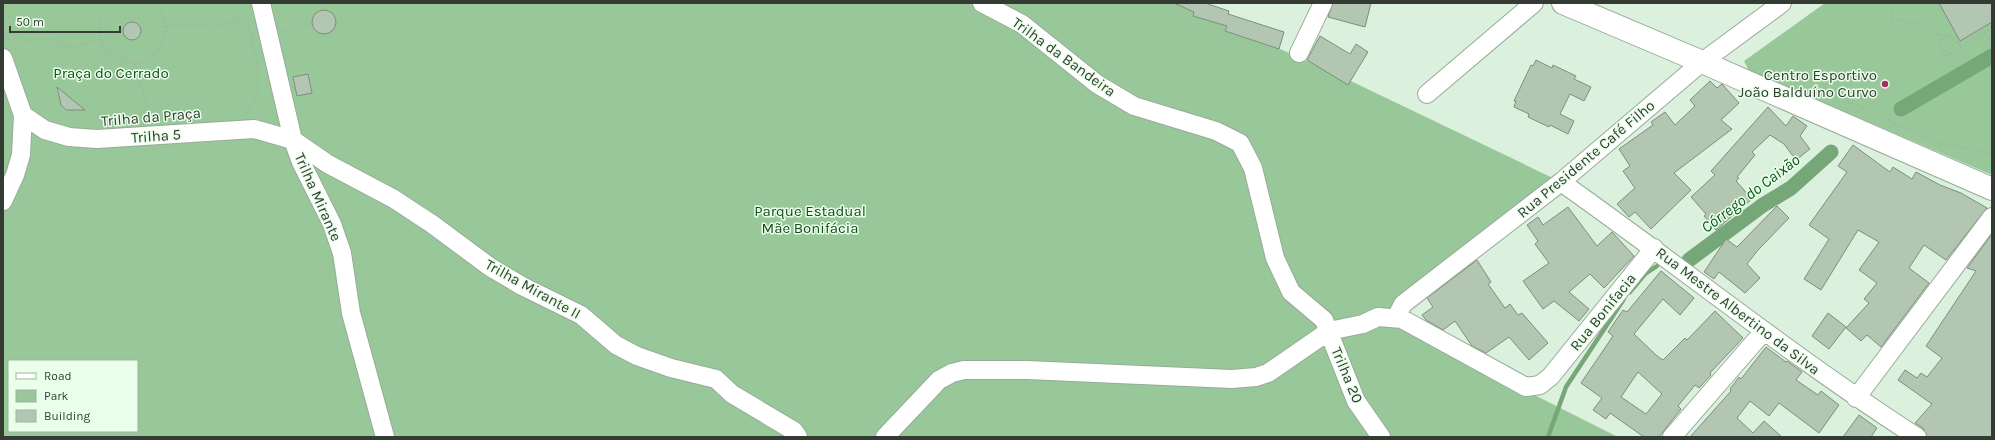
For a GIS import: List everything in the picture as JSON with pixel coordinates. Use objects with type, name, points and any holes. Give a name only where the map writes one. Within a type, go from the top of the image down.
[{"type":"street","name":"Trilha da Bandeira","points":[[982,3],[1022,24],[1097,84],[1134,106],[1216,131],[1240,143],[1253,168],[1278,265],[1291,292],[1324,320],[1329,331]]},
{"type":"street","points":[[1299,53],[1323,3]]},
{"type":"street","points":[[1427,94],[1534,3]]},
{"type":"street","points":[[1562,3],[1702,62],[1992,189]]},
{"type":"street","name":"Rua Presidente Café Filho","points":[[1402,319],[1399,312],[1403,304],[1561,182],[1702,62],[1782,3]]},
{"type":"street","name":"Trilha Mirante","points":[[253,7],[268,34],[293,140],[301,162],[332,224],[342,253],[351,313],[385,437]]},
{"type":"street","points":[[3,201],[15,175],[21,155],[23,116],[8,54]]},
{"type":"street","name":"Trilha 5","points":[[23,116],[45,130],[69,137],[90,139],[254,129],[293,140]]},
{"type":"street","name":"Trilha Mirante II","points":[[293,140],[328,164],[394,199],[432,224],[490,267],[522,286],[581,315],[616,345],[637,356],[671,368],[716,379],[732,394],[794,431],[798,437]]},
{"type":"street","name":"Rua Mestre Albertino da Silva","points":[[1561,182],[1654,248],[1856,398],[1917,437]]},
{"type":"street","points":[[1856,398],[1992,217]]},
{"type":"street","name":"Rua Bonifacia","points":[[1402,319],[1526,387],[1540,385],[1551,376],[1654,248]]},
{"type":"street","points":[[885,437],[939,380],[952,373],[964,370],[1027,370],[1232,378],[1256,377],[1279,367],[1329,331],[1363,324],[1378,317],[1402,319]]},
{"type":"street","name":"Trilha 20","points":[[1329,331],[1356,401],[1381,437]]},
{"type":"street","points":[[1672,437],[1764,331]]},
{"type":"path","points":[[112,3],[102,15],[99,32],[101,39],[105,49],[118,60],[135,64],[152,58],[163,45],[166,27],[161,10],[152,3]]},
{"type":"path","points":[[1890,3],[1892,19],[1919,24],[1934,34],[1948,36],[1963,46]]},
{"type":"path","points":[[166,27],[181,24],[216,27],[230,23],[246,15],[253,7]]},
{"type":"path","points":[[242,118],[250,109],[259,90],[259,79],[246,15]]},
{"type":"path","points":[[3,24],[8,54],[40,38],[49,38],[61,44],[73,47],[86,45],[101,39]]},
{"type":"path","points":[[268,34],[312,25]]},
{"type":"path","points":[[1940,60],[1992,28]]},
{"type":"path","points":[[1984,32],[1992,45]]},
{"type":"path","points":[[1946,56],[1939,43],[1948,36]]},
{"type":"path","points":[[135,64],[146,101],[148,123]]},
{"type":"path","points":[[1823,89],[1933,142],[1973,149],[1992,155]]},
{"type":"green space","name":"Parque Estadual Mãe Bonifácia","points":[[3,3],[1177,3],[1332,72],[1557,180],[1379,317],[1618,437],[3,437]]},
{"type":"green space","name":"Centro Esportivo João Balduíno Curvo","points":[[1825,3],[1992,3],[1992,175],[1749,71],[1744,61]]},
{"type":"building","points":[[1174,3],[1205,3],[1229,11],[1228,14],[1284,32],[1279,49],[1225,31],[1227,26],[1193,16],[1194,12]]},
{"type":"building","points":[[1333,3],[1371,3],[1365,27],[1328,17]]},
{"type":"building","points":[[1939,3],[1992,3],[1992,22],[1960,41]]},
{"type":"building","points":[[324,10],[333,13],[336,22],[333,31],[324,34],[315,31],[312,22],[315,13]]},
{"type":"building","points":[[132,22],[139,24],[141,31],[139,38],[132,40],[125,38],[123,31],[125,24]]},
{"type":"building","points":[[1320,36],[1350,54],[1356,44],[1368,52],[1348,85],[1307,60]]},
{"type":"building","points":[[1536,60],[1552,68],[1553,65],[1576,76],[1574,79],[1591,87],[1584,101],[1570,94],[1560,114],[1574,121],[1568,134],[1550,125],[1549,127],[1528,117],[1529,114],[1514,107],[1516,101],[1514,101],[1531,65],[1533,66]]},
{"type":"building","points":[[308,74],[312,93],[297,96],[293,77]]},
{"type":"building","points":[[1710,81],[1717,88],[1722,84],[1739,103],[1721,120],[1732,129],[1674,173],[1691,190],[1651,229],[1635,212],[1629,217],[1617,204],[1635,188],[1623,171],[1630,166],[1619,149],[1653,125],[1651,122],[1665,112],[1675,125],[1695,106],[1690,100]]},
{"type":"building","points":[[57,87],[85,110],[66,110],[61,105]]},
{"type":"building","points":[[1768,107],[1786,126],[1793,116],[1807,126],[1800,136],[1810,149],[1796,160],[1784,144],[1770,135],[1752,152],[1755,155],[1737,177],[1739,178],[1736,181],[1752,199],[1716,230],[1704,216],[1706,214],[1691,197],[1715,175],[1711,171]]},
{"type":"building","points":[[1853,145],[1890,172],[1893,167],[1912,179],[1916,172],[1940,185],[1961,193],[1987,208],[1946,260],[1924,245],[1909,268],[1929,283],[1881,347],[1867,335],[1861,341],[1846,328],[1869,303],[1864,299],[1877,283],[1859,270],[1879,242],[1858,230],[1821,290],[1804,279],[1829,239],[1809,225],[1847,172],[1838,166]]},
{"type":"building","points":[[1777,206],[1789,218],[1758,250],[1747,264],[1760,278],[1745,293],[1719,272],[1714,279],[1704,272],[1726,239],[1737,247]]},
{"type":"building","points":[[1568,207],[1597,246],[1612,232],[1634,256],[1604,288],[1590,274],[1569,292],[1589,309],[1579,321],[1554,301],[1543,309],[1523,281],[1549,263],[1535,244],[1538,241],[1527,225],[1538,217],[1543,225]]},
{"type":"building","points":[[1992,234],[1992,437],[1927,437],[1923,428],[1915,423],[1932,404],[1898,380],[1905,370],[1917,378],[1921,373],[1927,377],[1942,358],[1926,346],[1976,271],[1967,268]]},
{"type":"building","points":[[1477,260],[1491,282],[1488,284],[1505,308],[1510,304],[1518,315],[1522,313],[1548,343],[1529,360],[1509,337],[1486,353],[1472,346],[1455,321],[1443,330],[1426,320],[1422,315],[1433,307],[1427,298]]},
{"type":"building","points":[[1661,271],[1694,298],[1680,315],[1663,299],[1634,334],[1657,356],[1663,360],[1685,338],[1687,340],[1715,311],[1743,338],[1710,373],[1711,375],[1699,388],[1695,385],[1678,406],[1681,409],[1659,437],[1644,437],[1610,413],[1606,419],[1593,410],[1602,398],[1581,383],[1613,336],[1608,332],[1623,310],[1627,312]],"holes":[[[1638,372],[1662,394],[1646,414],[1621,397]]]},
{"type":"building","points":[[1828,313],[1846,327],[1829,349],[1812,336]]},
{"type":"building","points":[[1766,347],[1802,372],[1796,380],[1818,395],[1821,391],[1839,405],[1819,433],[1779,403],[1769,416],[1750,401],[1737,418],[1753,433],[1764,421],[1782,437],[1690,437],[1731,391],[1730,389],[1739,377],[1741,379]]},
{"type":"building","points":[[1859,415],[1877,428],[1871,437],[1843,437]]},
{"type":"waterway","name":"Córrego do Caixão","points":[[1901,109],[1992,56]]},
{"type":"waterway","name":"Córrego do Caixão","points":[[1689,260],[1763,205],[1791,188],[1831,152]]},
{"type":"waterway","points":[[1630,292],[1645,274],[1657,266]]},
{"type":"waterway","points":[[1548,437],[1566,387],[1624,299]]},
{"type":"place","name":"Centro Esportivo João Balduíno Curvo","points":[[1885,84]]},
{"type":"park label","name":"Praça do Cerrado","points":[[111,73]]}]
